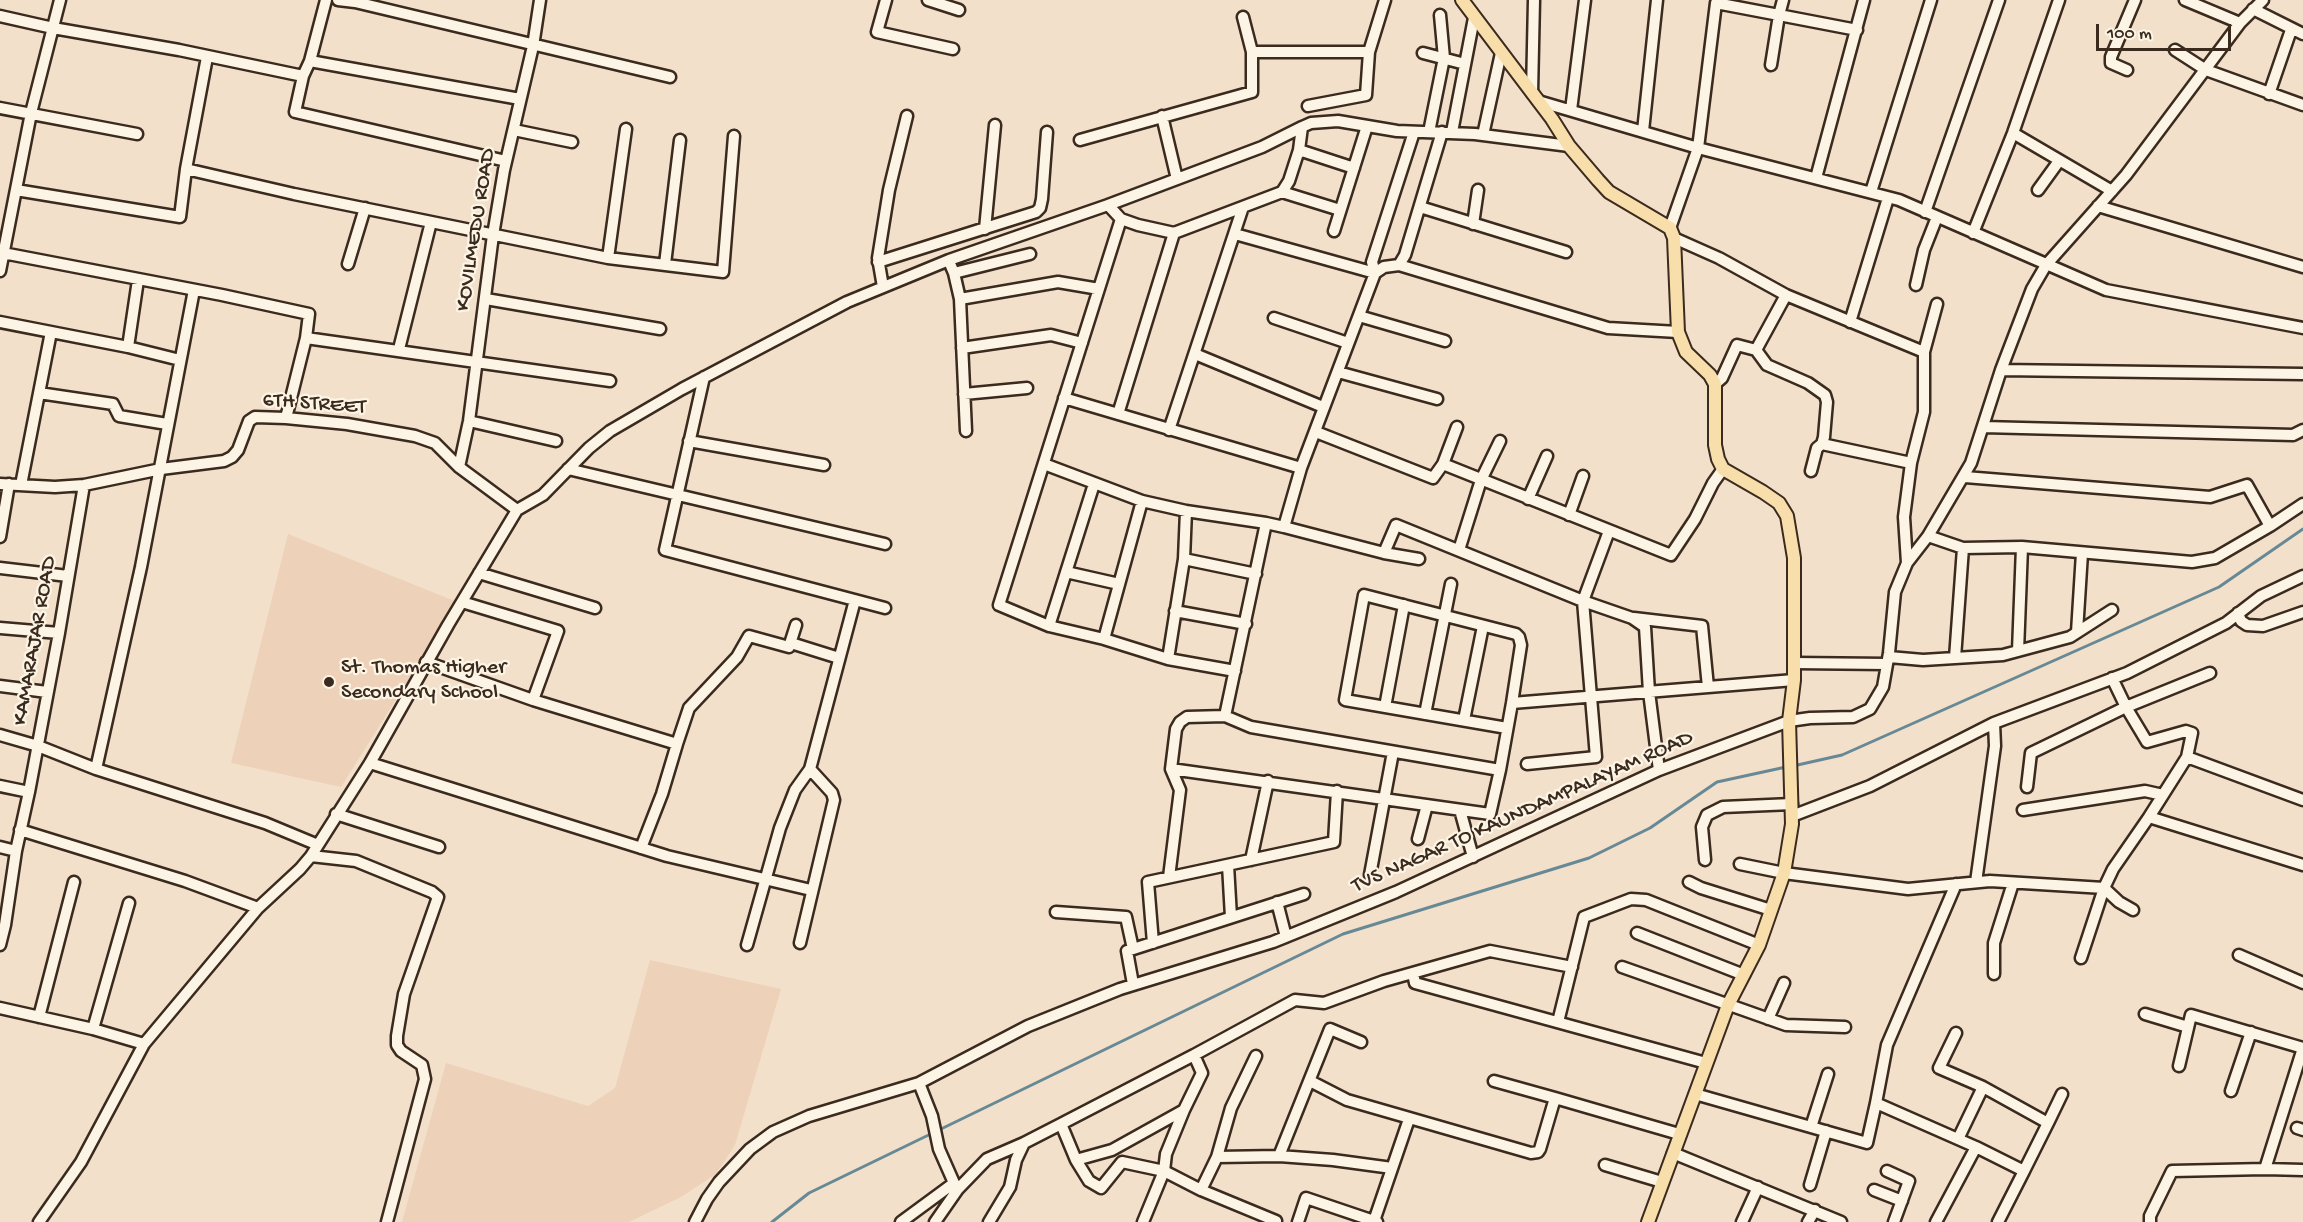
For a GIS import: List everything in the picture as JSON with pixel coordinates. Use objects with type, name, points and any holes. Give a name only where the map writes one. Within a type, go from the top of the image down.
[{"type":"main road","points":[[1462,0],[1569,146],[1609,192],[1672,233],[1678,332],[1686,352],[1710,375],[1715,384],[1715,445],[1718,459],[1723,469],[1779,503],[1786,516],[1794,558],[1794,680],[1789,721],[1792,804],[1784,873],[1759,945],[1728,1005],[1648,1222]]},
{"type":"street","points":[[0,271],[31,113],[60,0]]},
{"type":"street","points":[[326,0],[310,60],[303,76],[295,112],[506,161]]},
{"type":"street","points":[[338,0],[355,2],[670,77]]},
{"type":"street","name":"KOVILMEDU ROAD","points":[[459,467],[469,421],[493,235],[506,161],[533,46],[540,0]]},
{"type":"street","points":[[886,0],[877,32],[953,49]]},
{"type":"street","points":[[928,0],[959,10]]},
{"type":"street","points":[[1308,106],[1366,95],[1369,52],[1385,0]]},
{"type":"street","points":[[1534,0],[1535,97],[1571,111],[1698,148],[1899,200],[2106,290],[2303,328]]},
{"type":"street","points":[[1571,111],[1585,0]]},
{"type":"street","points":[[1643,131],[1657,0]]},
{"type":"street","points":[[1771,65],[1783,0]]},
{"type":"street","points":[[1816,178],[1864,0]]},
{"type":"street","points":[[1871,192],[1931,0]]},
{"type":"street","points":[[1925,212],[1999,0]]},
{"type":"street","points":[[1973,233],[2013,133],[2059,0]]},
{"type":"street","points":[[2127,70],[2111,63],[2111,57],[2135,0]]},
{"type":"street","points":[[2185,0],[2204,3],[2240,23]]},
{"type":"street","name":"TVS NAGAR TO KAUNDAMPALAYAM ROAD","points":[[695,1222],[707,1199],[734,1164],[773,1132],[809,1116],[919,1083],[1028,1026],[1133,984],[1286,937],[1396,892],[1659,770],[1789,721],[1853,717],[1870,709],[1883,687],[1895,592],[1907,562],[1928,536],[1965,477],[2001,370],[2032,289],[2046,265],[2136,162],[2240,23],[2263,0]]},
{"type":"street","points":[[1857,30],[1716,1],[1698,148],[1672,233],[1785,295],[1924,352]]},
{"type":"street","points":[[2253,9],[2303,34]]},
{"type":"street","points":[[1429,132],[1444,58],[1440,15]]},
{"type":"street","points":[[0,16],[303,76]]},
{"type":"street","points":[[1080,140],[1252,92],[1252,52],[1243,17]]},
{"type":"street","points":[[1399,265],[1405,255],[1447,132],[1465,64],[1474,18]]},
{"type":"street","points":[[2270,94],[2291,30]]},
{"type":"street","points":[[2175,50],[2206,70],[2303,105]]},
{"type":"street","points":[[1252,52],[1369,52]]},
{"type":"street","points":[[1423,53],[1465,64]]},
{"type":"street","points":[[1483,135],[1501,53]]},
{"type":"street","points":[[16,190],[180,217],[186,169],[207,57]]},
{"type":"street","points":[[310,60],[520,99]]},
{"type":"street","points":[[0,108],[137,134]]},
{"type":"street","points":[[883,287],[878,262],[889,190],[907,116]]},
{"type":"street","points":[[1162,116],[1177,179]]},
{"type":"street","points":[[39,1222],[81,1162],[144,1044],[258,908],[311,856],[370,763],[426,662],[517,510],[543,495],[589,448],[610,431],[847,302],[949,260],[1108,205],[1262,147],[1311,123],[1325,121],[1414,132],[1483,135],[1569,146]]},
{"type":"street","points":[[985,229],[995,125]]},
{"type":"street","points":[[1334,231],[1367,126]]},
{"type":"street","points":[[1108,205],[1121,219],[1174,233],[1282,192],[1289,181],[1299,150],[1302,127]]},
{"type":"street","points":[[608,258],[626,129]]},
{"type":"street","points":[[514,130],[572,142]]},
{"type":"street","points":[[878,262],[1036,212],[1040,208],[1047,132]]},
{"type":"street","points":[[1284,526],[1301,468],[1375,273],[1372,262],[1414,132]]},
{"type":"street","points":[[2013,133],[2112,191]]},
{"type":"street","points":[[186,169],[608,258],[723,272],[734,136]]},
{"type":"street","points":[[665,264],[680,140]]},
{"type":"street","points":[[1299,150],[1354,168]]},
{"type":"street","points":[[2038,190],[2059,161]]},
{"type":"street","points":[[1473,224],[1478,190]]},
{"type":"street","points":[[1282,192],[1340,210]]},
{"type":"street","points":[[1850,322],[1888,198]]},
{"type":"street","points":[[2098,206],[2303,267]]},
{"type":"street","points":[[1169,430],[1243,207]]},
{"type":"street","points":[[1420,207],[1566,252]]},
{"type":"street","points":[[348,264],[365,208]]},
{"type":"street","points":[[1916,285],[1923,250],[1937,217]]},
{"type":"street","points":[[1121,219],[999,605],[1049,626],[1104,639],[1168,659],[1235,671]]},
{"type":"street","points":[[399,349],[431,222]]},
{"type":"street","points":[[1118,414],[1174,233]]},
{"type":"street","points":[[1235,234],[1375,273],[1384,267],[1399,265],[1608,328],[1678,332]]},
{"type":"street","points":[[3,254],[309,314],[306,338],[286,418]]},
{"type":"street","points":[[954,273],[1030,254]]},
{"type":"street","points":[[949,260],[960,299],[966,431]]},
{"type":"street","points":[[128,347],[138,280]]},
{"type":"street","points":[[960,299],[1058,282],[1099,289]]},
{"type":"street","points":[[96,770],[123,657],[194,290]]},
{"type":"street","points":[[1756,350],[1785,295]]},
{"type":"street","points":[[486,299],[660,329]]},
{"type":"street","points":[[1907,562],[1904,517],[1911,463],[1924,412],[1924,352],[1937,304]]},
{"type":"street","points":[[1359,316],[1445,341]]},
{"type":"street","points":[[1274,318],[1348,343]]},
{"type":"street","points":[[0,322],[128,347],[180,360]]},
{"type":"street","points":[[21,485],[51,332]]},
{"type":"street","points":[[962,348],[1051,335],[1082,343]]},
{"type":"street","points":[[306,338],[399,349],[476,363],[610,381]]},
{"type":"street","points":[[1715,384],[1722,378],[1737,345],[1756,350],[1767,365],[1808,382],[1825,395],[1827,402],[1822,444],[1817,448],[1811,471]]},
{"type":"street","points":[[1195,354],[1323,407]]},
{"type":"street","points":[[2001,370],[2303,374]]},
{"type":"street","points":[[1338,372],[1437,399]]},
{"type":"street","points":[[704,378],[665,550],[885,608]]},
{"type":"street","points":[[964,394],[1027,388]]},
{"type":"street","points":[[39,393],[113,404],[118,416],[167,424]]},
{"type":"street","points":[[1064,398],[1301,468]]},
{"type":"street","name":"6TH STREET","points":[[4,484],[55,487],[84,485],[161,469],[224,461],[238,450],[249,421],[255,417],[286,418],[346,424],[415,436],[435,443],[459,467],[517,510]]},
{"type":"street","points":[[469,421],[556,441]]},
{"type":"street","points":[[1316,432],[1433,478],[1443,464],[1456,427]]},
{"type":"street","points":[[1983,427],[2293,435],[2303,430]]},
{"type":"street","points":[[689,441],[824,465]]},
{"type":"street","points":[[1459,550],[1480,480],[1500,441]]},
{"type":"street","points":[[1822,444],[1911,463]]},
{"type":"street","points":[[1528,499],[1547,456]]},
{"type":"street","points":[[1044,464],[1142,501],[1186,511],[1266,522],[1384,553],[1419,559]]},
{"type":"street","points":[[1443,464],[1671,555],[1695,519],[1713,483],[1723,469]]},
{"type":"street","points":[[568,469],[885,544]]},
{"type":"street","points":[[1569,515],[1583,476]]},
{"type":"street","points":[[1965,477],[2210,497],[2247,485],[2270,526]]},
{"type":"street","points":[[0,537],[4,484]]},
{"type":"street","points":[[1049,626],[1094,484]]},
{"type":"street","name":"KAMARAJAR ROAD","points":[[0,945],[59,633],[84,485]]},
{"type":"street","points":[[1104,639],[1142,501]]},
{"type":"street","points":[[1928,536],[1963,548],[2022,547],[2192,562],[2215,558],[2303,504]]},
{"type":"street","points":[[1168,659],[1184,559],[1186,511]]},
{"type":"street","points":[[1225,716],[1266,522]]},
{"type":"street","points":[[1384,553],[1396,525],[1632,618],[1702,626],[1708,687]]},
{"type":"street","points":[[1527,764],[1596,757],[1589,697],[1583,600],[1609,531]]},
{"type":"street","points":[[2018,651],[2022,547]]},
{"type":"street","points":[[1954,658],[1963,548]]},
{"type":"street","points":[[2077,632],[2082,553]]},
{"type":"street","points":[[1184,559],[1256,573]]},
{"type":"street","points":[[0,568],[68,576]]},
{"type":"street","points":[[1066,572],[1119,584]]},
{"type":"street","points":[[479,573],[595,608]]},
{"type":"street","points":[[1705,860],[1702,827],[1707,815],[1723,807],[1792,804],[1870,786],[1994,723],[2127,673],[2226,623],[2261,596],[2303,576]]},
{"type":"street","points":[[1425,714],[1451,585]]},
{"type":"street","points":[[1171,769],[1490,813],[1500,770],[1512,703],[1521,645],[1520,638],[1516,634],[1364,595],[1345,700],[1507,728]]},
{"type":"street","points":[[747,945],[780,828],[795,790],[810,769],[855,600]]},
{"type":"street","points":[[462,602],[558,631],[532,700]]},
{"type":"street","points":[[1385,707],[1404,605]]},
{"type":"street","points":[[1794,663],[1923,660],[2003,655],[2070,637],[2112,610]]},
{"type":"street","points":[[1175,611],[1245,624]]},
{"type":"street","points":[[2238,613],[2241,621],[2247,625],[2263,626],[2303,612]]},
{"type":"street","points":[[1632,618],[1645,627],[1649,692],[1659,770]]},
{"type":"street","points":[[641,848],[662,794],[689,708],[737,657],[749,636],[789,647],[796,625]]},
{"type":"street","points":[[1464,720],[1483,626]]},
{"type":"street","points":[[0,628],[59,633]]},
{"type":"street","points":[[791,643],[839,658]]},
{"type":"street","points":[[426,662],[532,700],[677,744]]},
{"type":"street","points":[[2026,788],[2031,753],[2126,707],[2210,673]]},
{"type":"street","points":[[2081,958],[2113,868],[2187,757],[2192,733],[2186,730],[2147,742],[2112,678]]},
{"type":"street","points":[[1512,703],[1794,680]]},
{"type":"street","points":[[0,686],[48,692]]},
{"type":"street","points":[[1169,877],[1180,790],[1171,769],[1176,729],[1180,722],[1195,715],[1225,716],[1251,727],[1500,770]]},
{"type":"street","points":[[1976,882],[1995,746],[1994,723]]},
{"type":"street","points":[[0,735],[38,746],[96,770],[265,823],[318,845]]},
{"type":"street","points":[[1370,875],[1393,752]]},
{"type":"street","points":[[2187,757],[2303,800]]},
{"type":"street","points":[[370,763],[641,848],[812,890]]},
{"type":"street","points":[[800,943],[834,800],[832,794],[810,769]]},
{"type":"street","points":[[1251,860],[1268,781]]},
{"type":"street","points":[[0,786],[29,792]]},
{"type":"street","points":[[1153,943],[1148,882],[1334,842],[1337,791]]},
{"type":"street","points":[[2023,810],[2145,791],[2163,795]]},
{"type":"street","points":[[1418,839],[1427,805]]},
{"type":"street","points":[[1460,810],[1473,857]]},
{"type":"street","points":[[336,814],[439,847]]},
{"type":"street","points":[[2149,817],[2303,865]]},
{"type":"street","points":[[20,830],[185,881],[258,908]]},
{"type":"street","points":[[0,847],[16,851]]},
{"type":"street","points":[[311,856],[356,861],[432,892],[438,897],[404,994],[397,1036],[397,1045],[401,1051],[422,1065],[425,1079],[387,1222]]},
{"type":"street","points":[[1740,864],[1784,873],[1908,889],[1976,882],[2104,888],[2119,902],[2133,910]]},
{"type":"street","points":[[1228,865],[1231,917]]},
{"type":"street","points":[[39,1017],[74,882]]},
{"type":"street","points":[[1689,882],[1701,888],[1771,910]]},
{"type":"street","points":[[1994,974],[1994,943],[2013,883]]},
{"type":"street","points":[[1695,1094],[1867,1143],[1887,1045],[1956,884]]},
{"type":"street","points":[[1133,984],[1128,951],[1304,894]]},
{"type":"street","points":[[1558,1022],[1584,917],[1631,899],[1646,900],[1759,945]]},
{"type":"street","points":[[1277,902],[1286,937]]},
{"type":"street","points":[[93,1029],[129,903]]},
{"type":"street","points":[[1056,912],[1126,917],[1133,949]]},
{"type":"street","points":[[1636,933],[1744,975]]},
{"type":"street","points":[[901,1222],[956,1186],[987,1159],[1024,1143],[1295,1000],[1324,1003],[1384,981],[1490,951],[1572,967]]},
{"type":"street","points":[[2238,955],[2303,983]]},
{"type":"street","points":[[1622,967],[1786,1024],[1845,1028]]},
{"type":"street","points":[[1413,973],[1415,983],[1706,1063]]},
{"type":"street","points":[[1768,1018],[1784,983]]},
{"type":"street","points":[[0,1008],[93,1029],[144,1044]]},
{"type":"street","points":[[2145,1014],[2188,1027]]},
{"type":"street","points":[[2179,1066],[2192,1015],[2303,1048],[2265,1169]]},
{"type":"street","points":[[1279,1156],[1330,1029],[1361,1042]]},
{"type":"street","points":[[2231,1091],[2251,1032]]},
{"type":"street","points":[[1956,1033],[1939,1068],[1983,1087],[2048,1123]]},
{"type":"street","points":[[1156,1222],[1144,1220],[1164,1171],[1166,1154],[1202,1072],[1194,1055]]},
{"type":"street","points":[[1201,1190],[1216,1157],[1231,1108],[1256,1056]]},
{"type":"street","points":[[1811,1127],[1828,1074]]},
{"type":"street","points":[[1310,1081],[1347,1100],[1534,1153],[1540,1149],[1556,1098]]},
{"type":"street","points":[[1494,1082],[1679,1134]]},
{"type":"street","points":[[919,1083],[932,1116],[939,1149],[956,1186]]},
{"type":"street","points":[[1958,1139],[1983,1087]]},
{"type":"street","points":[[1998,1222],[2062,1094]]},
{"type":"street","points":[[1876,1103],[2024,1171]]},
{"type":"street","points":[[1076,1160],[1113,1150],[1184,1110]]},
{"type":"street","points":[[1298,1222],[1306,1198],[1375,1222],[1409,1119]]},
{"type":"street","points":[[1060,1124],[1076,1160],[1089,1181],[1101,1188],[1122,1162],[1164,1171],[1201,1190],[1276,1221]]},
{"type":"street","points":[[1810,1185],[1826,1131]]},
{"type":"street","points":[[989,1222],[1010,1187],[1016,1160],[1024,1143]]},
{"type":"street","points":[[1936,1222],[1976,1147]]},
{"type":"street","points":[[1673,1153],[1841,1222]]},
{"type":"street","points":[[1216,1157],[1279,1156],[1392,1168]]},
{"type":"street","points":[[1605,1165],[1662,1182]]},
{"type":"street","points":[[2150,1222],[2172,1171],[2303,1170]]},
{"type":"street","points":[[1887,1171],[1909,1181],[1894,1222]]},
{"type":"street","points":[[935,1222],[956,1186]]},
{"type":"street","points":[[1742,1222],[1758,1187]]},
{"type":"street","points":[[1874,1190],[1902,1201]]},
{"type":"street","points":[[1808,1222],[1815,1210]]},
{"type":"shaded area","name":"St. Thomas Higher Secondary School","points":[[288,534],[457,602],[341,787],[231,763]]},
{"type":"shaded area","points":[[650,960],[781,989],[735,1145],[716,1174],[681,1197],[629,1222],[402,1222],[446,1063],[588,1106],[615,1088]]},
{"type":"waterway","points":[[1793,766],[1842,755],[2219,587],[2303,529]]},
{"type":"waterway","points":[[772,1222],[809,1193],[1343,934],[1589,858],[1650,828],[1717,782],[1786,767]]},
{"type":"place","name":"St. Thomas Higher Secondary School","points":[[329,682]]}]
